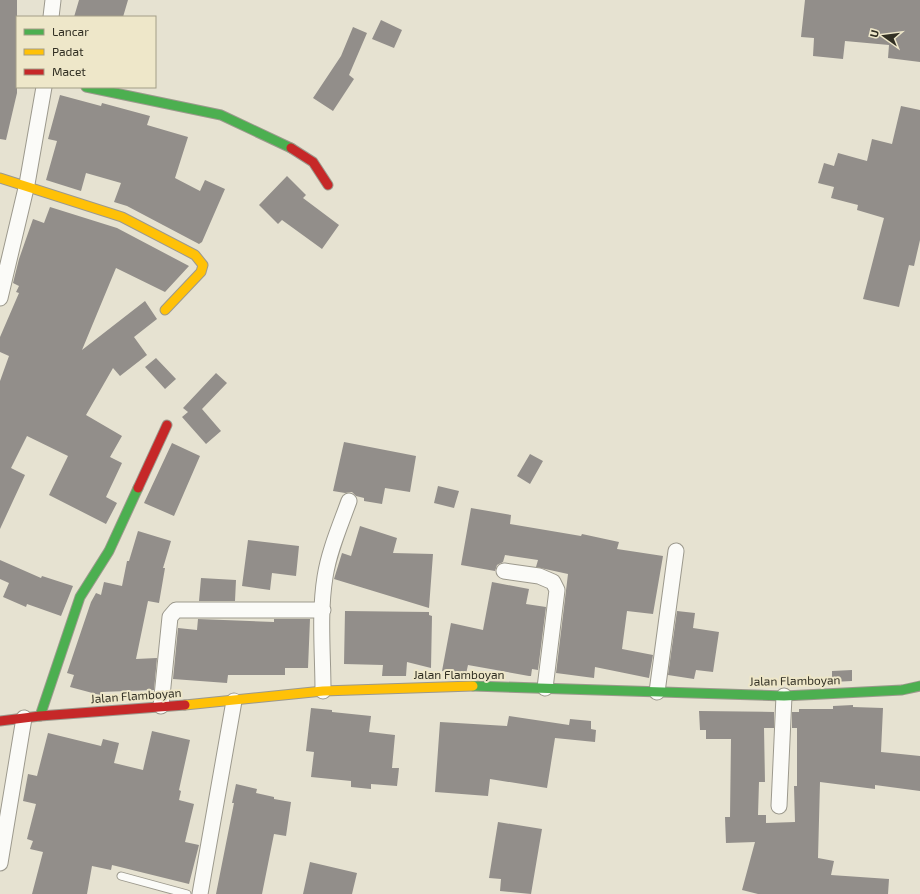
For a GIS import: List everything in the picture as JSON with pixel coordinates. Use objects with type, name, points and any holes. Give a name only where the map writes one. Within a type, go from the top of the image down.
[{"type":"street","points":[[51,16],[52,0]]},
{"type":"street","points":[[0,298],[26,187],[44,88]]},
{"type":"street","points":[[91,88],[221,115],[298,151],[313,162],[328,185]]},
{"type":"street","points":[[0,178],[122,217],[195,255],[203,265],[200,272],[165,310]]},
{"type":"street","points":[[40,716],[80,597],[109,551],[167,425]]},
{"type":"street","points":[[323,691],[323,610],[329,562],[348,501]]},
{"type":"street","points":[[658,692],[676,551]]},
{"type":"street","points":[[504,571],[539,576],[553,582],[558,590],[545,688]]},
{"type":"street","points":[[161,706],[170,617],[176,610],[323,610]]},
{"type":"street","name":"Jalan Flamboyan","points":[[0,721],[40,716],[323,691],[377,688],[436,688],[474,686],[784,696],[902,690],[920,686]]},
{"type":"street","points":[[779,806],[784,696]]},
{"type":"street","points":[[200,894],[234,700]]},
{"type":"street","points":[[0,863],[24,718]]},
{"type":"lane","points":[[121,876],[187,894]]},
{"type":"building","points":[[0,0],[17,0],[17,93],[6,140],[0,139]]},
{"type":"building","points":[[79,0],[128,0],[123,16],[74,16]]},
{"type":"building","points":[[805,0],[920,0],[920,62],[888,58],[889,45],[845,41],[843,59],[813,56],[814,38],[801,37]]},
{"type":"building","points":[[381,20],[402,30],[394,48],[372,39]]},
{"type":"building","points":[[353,27],[367,33],[349,75],[354,79],[333,111],[313,98],[341,56]]},
{"type":"building","points":[[60,95],[101,106],[102,103],[150,116],[147,125],[188,137],[175,178],[200,191],[205,180],[225,189],[202,242],[199,244],[127,206],[114,202],[121,183],[86,173],[81,191],[46,180],[57,141],[48,139]]},
{"type":"building","points":[[901,106],[920,110],[920,240],[914,266],[909,265],[899,307],[863,299],[884,218],[857,210],[858,205],[831,198],[834,187],[818,183],[824,163],[834,166],[838,153],[867,161],[872,139],[892,144]]},
{"type":"building","points":[[287,176],[306,195],[303,198],[339,225],[322,249],[282,220],[278,224],[259,205]]},
{"type":"building","points":[[50,207],[117,228],[189,266],[165,292],[116,268],[82,350],[145,301],[157,319],[134,337],[147,355],[120,376],[113,368],[86,415],[122,436],[110,457],[122,463],[106,497],[117,503],[106,524],[49,495],[68,456],[27,436],[11,468],[25,475],[0,529],[0,381],[9,356],[0,352],[0,337],[19,293],[16,292],[19,286],[13,283],[19,259],[33,219],[44,223]]},
{"type":"building","points":[[156,358],[176,379],[165,389],[145,367]]},
{"type":"building","points":[[216,373],[227,383],[202,409],[221,431],[206,444],[182,417],[188,412],[183,408]]},
{"type":"building","points":[[344,442],[416,456],[410,492],[385,488],[382,504],[364,501],[364,498],[356,496],[352,492],[345,493],[333,491]]},
{"type":"building","points":[[172,443],[200,456],[174,516],[144,503]]},
{"type":"building","points":[[530,454],[543,461],[530,484],[517,476]]},
{"type":"building","points":[[438,486],[459,491],[454,508],[434,503]]},
{"type":"building","points":[[471,508],[511,515],[510,524],[581,536],[582,534],[619,542],[617,549],[663,556],[653,614],[627,611],[622,649],[653,655],[649,678],[595,667],[594,678],[556,673],[568,574],[536,567],[538,560],[505,555],[503,562],[497,565],[495,571],[461,565]]},
{"type":"building","points":[[360,526],[397,538],[393,553],[433,554],[429,608],[334,579],[342,553],[351,556]]},
{"type":"building","points":[[138,531],[171,541],[163,568],[165,568],[159,603],[148,601],[136,659],[157,658],[154,690],[101,692],[100,695],[70,687],[74,675],[67,673],[91,602],[96,593],[101,595],[104,582],[122,586],[127,561],[129,561]]},
{"type":"building","points":[[248,540],[299,546],[296,576],[272,573],[270,590],[242,586]]},
{"type":"building","points":[[0,560],[41,578],[42,576],[73,586],[61,616],[27,604],[26,607],[3,597],[9,583],[0,579]]},
{"type":"building","points":[[201,578],[236,580],[235,601],[199,601]]},
{"type":"building","points":[[492,582],[529,589],[526,604],[546,607],[538,670],[532,669],[531,676],[468,665],[466,674],[442,671],[451,623],[483,630]]},
{"type":"building","points":[[345,611],[429,612],[429,615],[432,616],[431,668],[407,662],[406,676],[382,676],[383,665],[344,664]]},
{"type":"building","points":[[677,611],[695,613],[693,628],[719,632],[713,672],[696,670],[694,679],[668,675]]},
{"type":"building","points":[[198,619],[274,622],[274,619],[310,619],[308,668],[285,668],[285,675],[228,675],[227,683],[173,679],[178,628],[197,630]]},
{"type":"building","points":[[852,670],[852,681],[832,682],[832,671]]},
{"type":"building","points":[[853,705],[853,707],[883,708],[881,752],[920,756],[920,791],[875,785],[875,789],[820,782],[818,858],[834,861],[831,875],[889,879],[888,894],[758,894],[742,890],[755,842],[726,843],[725,817],[730,817],[731,739],[706,739],[706,730],[700,730],[699,711],[774,712],[774,728],[764,728],[765,782],[759,782],[758,815],[766,815],[766,823],[795,822],[794,786],[797,786],[797,728],[792,728],[792,712],[799,712],[799,709],[833,709],[833,706]]},
{"type":"building","points":[[311,708],[371,716],[369,732],[395,735],[392,768],[399,768],[397,786],[371,784],[371,789],[351,787],[351,781],[311,777],[314,752],[306,751]]},
{"type":"building","points":[[509,716],[569,725],[570,719],[591,721],[591,729],[596,730],[595,742],[555,738],[547,788],[490,779],[488,796],[435,792],[440,722],[507,726]]},
{"type":"building","points":[[152,731],[190,740],[179,790],[181,791],[179,800],[194,804],[185,842],[199,845],[189,884],[112,865],[111,870],[92,866],[87,894],[32,894],[43,852],[30,849],[33,841],[27,839],[36,804],[23,801],[28,774],[37,776],[48,733],[101,746],[103,739],[119,743],[114,763],[143,770]]},
{"type":"building","points":[[236,784],[257,789],[256,793],[274,797],[274,799],[291,802],[286,836],[274,834],[262,894],[216,894],[234,803],[232,803]]},
{"type":"building","points":[[498,822],[542,829],[531,894],[500,891],[501,879],[489,878]]},
{"type":"building","points":[[310,862],[357,873],[352,894],[303,894]]},
{"type":"traffic: fast","points":[[91,88],[221,115],[291,148]]},
{"type":"traffic: fast","points":[[40,716],[80,597],[109,551],[138,488]]},
{"type":"traffic: fast","points":[[473,686],[784,696],[902,690],[920,686]]},
{"type":"traffic: slow","points":[[0,178],[122,217],[195,255],[203,265],[201,272],[165,310]]},
{"type":"traffic: slow","points":[[185,705],[323,691],[473,686]]},
{"type":"traffic: jam","points":[[291,148],[313,162],[328,185]]},
{"type":"traffic: jam","points":[[138,488],[167,425]]},
{"type":"traffic: jam","points":[[0,721],[40,716],[185,705]]}]
